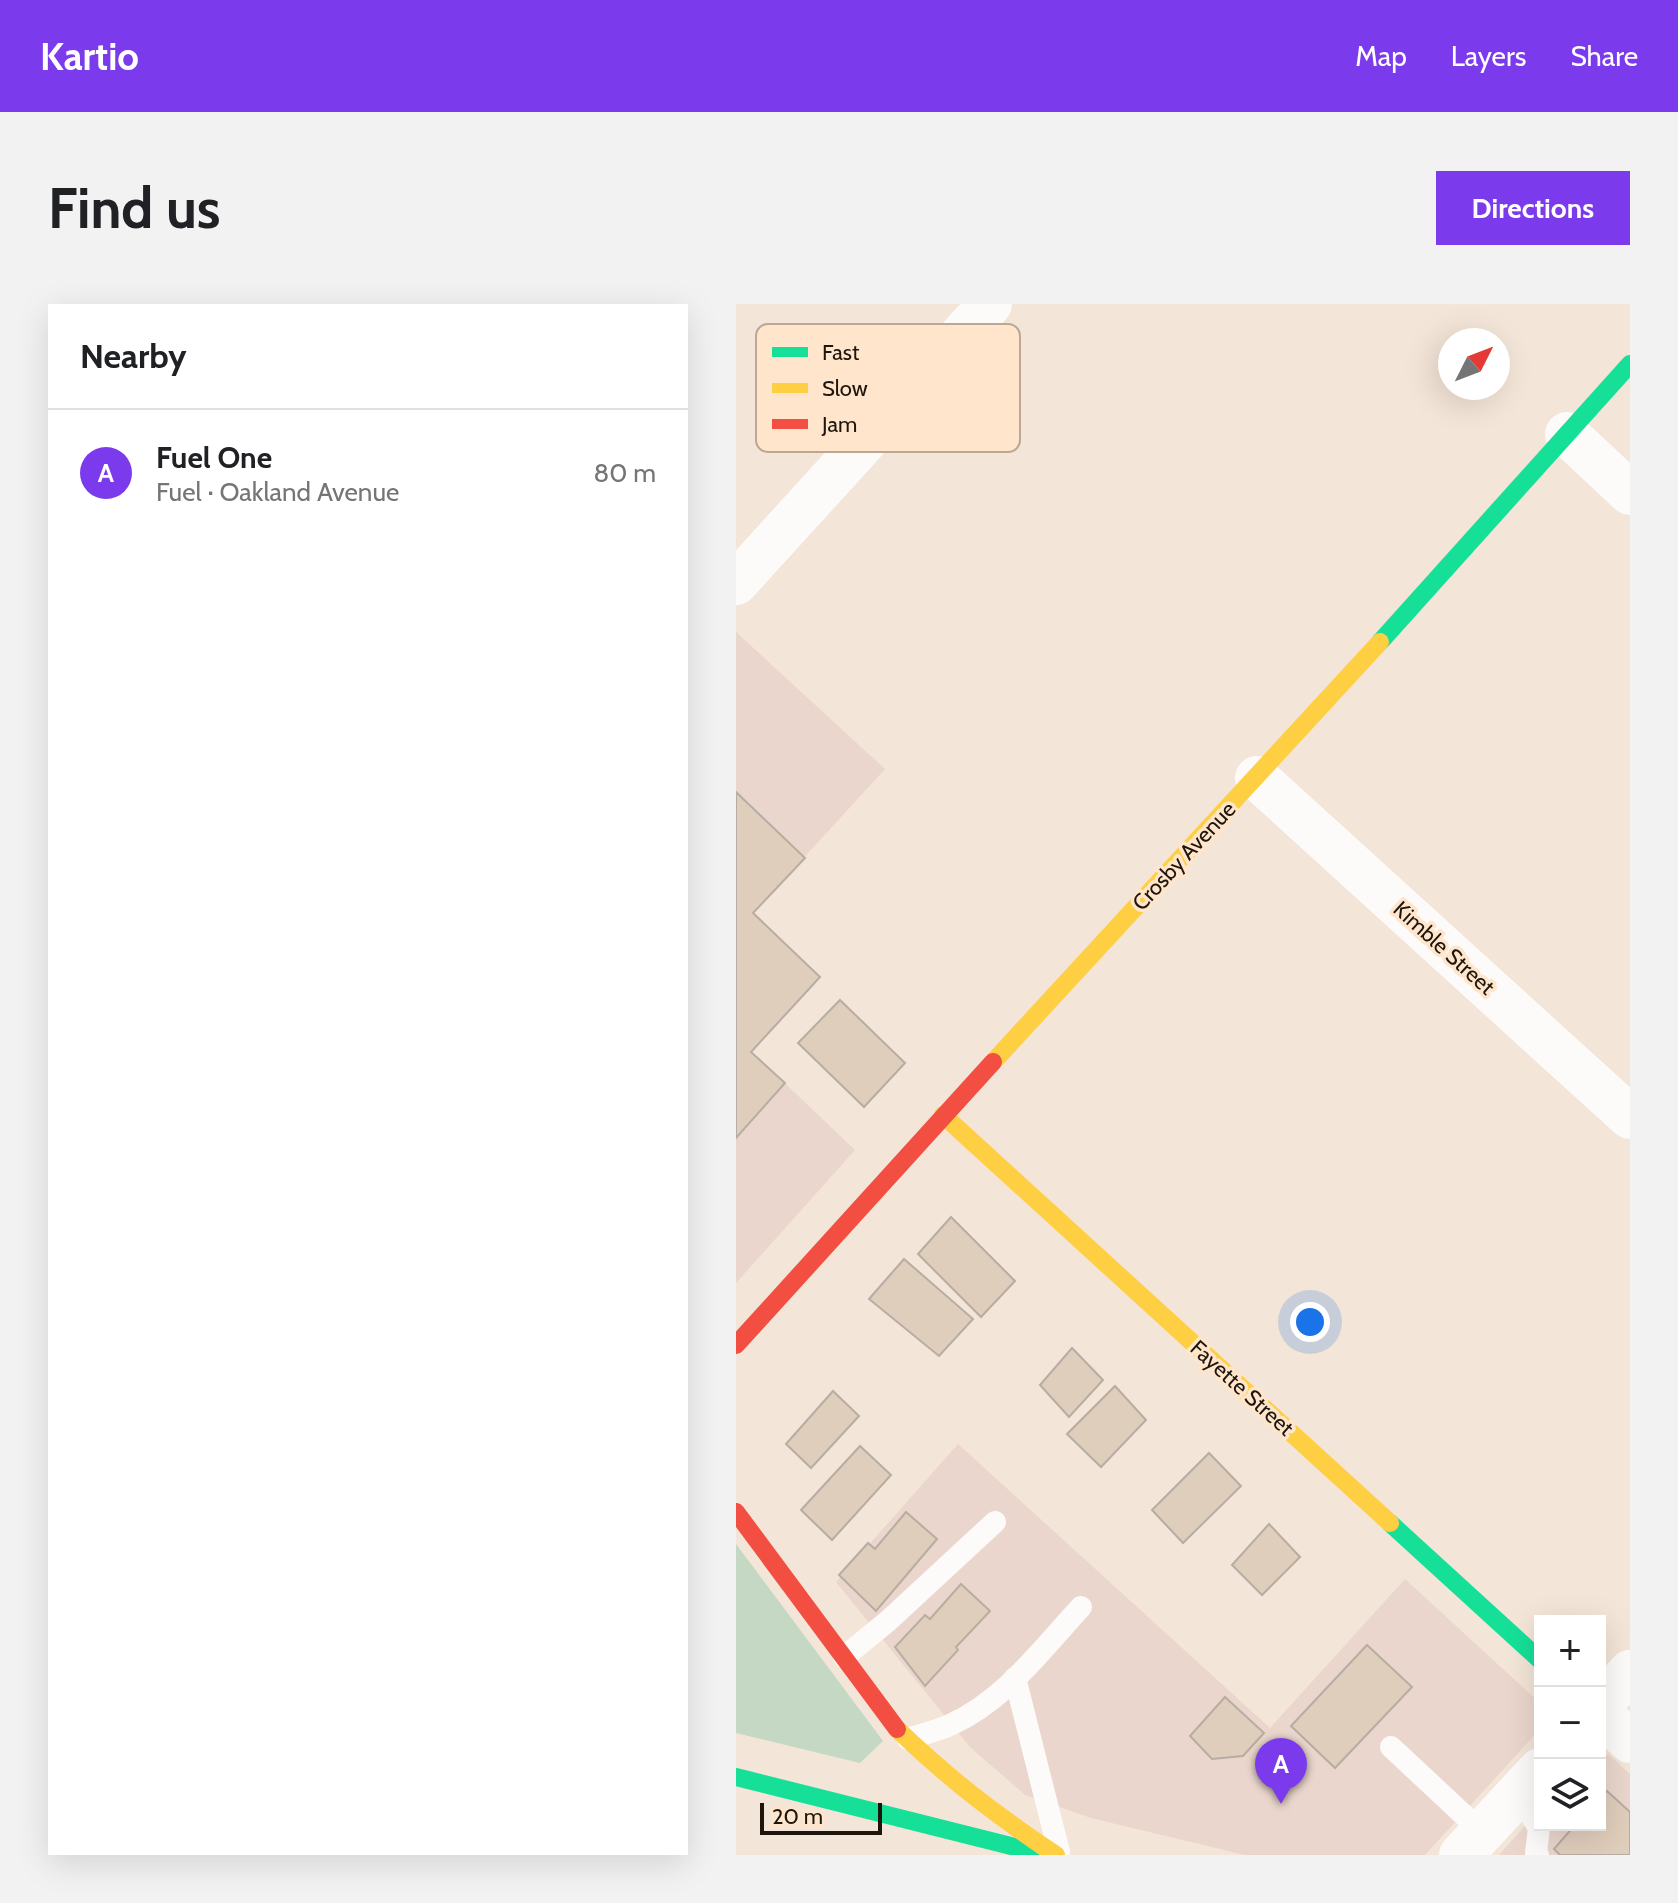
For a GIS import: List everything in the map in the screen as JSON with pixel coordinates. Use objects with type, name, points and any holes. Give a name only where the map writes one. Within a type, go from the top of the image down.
[{"type":"main road","name":"Crosby Avenue","points":[[736,1345],[943,1115],[1257,778],[1630,364]]},
{"type":"main road","name":"Fayette Street","points":[[943,1115],[1534,1655]]},
{"type":"main road","points":[[736,1512],[897,1729],[946,1776],[999,1817],[1058,1855]]},
{"type":"main road","points":[[736,1777],[1048,1855]]},
{"type":"street","points":[[972,324],[990,304]]},
{"type":"street","points":[[1567,434],[1630,493]]},
{"type":"street","points":[[736,583],[855,452]]},
{"type":"street","name":"Kimble Street","points":[[1257,778],[1630,1117]]},
{"type":"street","points":[[1606,1698],[1630,1672]]},
{"type":"street","points":[[1606,1719],[1630,1741]]},
{"type":"street","points":[[1472,1844],[1529,1783]]},
{"type":"lane","points":[[844,1657],[888,1621],[995,1522]]},
{"type":"lane","points":[[908,1739],[951,1725],[985,1704],[1015,1678],[1081,1607]]},
{"type":"lane","points":[[1015,1678],[1058,1855]]},
{"type":"lane","points":[[1391,1747],[1472,1844]]},
{"type":"lane","points":[[1529,1783],[1539,1828],[1538,1855]]},
{"type":"shaded area","points":[[736,632],[885,769],[753,913],[820,977],[752,1052],[855,1150],[736,1283]]},
{"type":"shaded area","points":[[958,1444],[1270,1728],[1405,1579],[1534,1697],[1534,1736],[1425,1855],[1245,1855],[1091,1818],[1025,1795],[970,1747],[836,1582]]},
{"type":"shaded area","points":[[1606,1755],[1630,1774],[1630,1855],[1499,1855],[1534,1816],[1534,1831],[1606,1831]]},
{"type":"green space","points":[[736,1544],[883,1741],[860,1763],[736,1733]]},
{"type":"building","points":[[736,792],[805,858],[753,913],[820,977],[751,1052],[785,1083],[736,1138]]},
{"type":"building","points":[[840,1000],[905,1063],[864,1107],[798,1043]]},
{"type":"building","points":[[951,1217],[1015,1281],[981,1317],[918,1254]]},
{"type":"building","points":[[904,1259],[973,1319],[939,1356],[869,1299]]},
{"type":"building","points":[[1072,1348],[1103,1380],[1069,1417],[1040,1385]]},
{"type":"building","points":[[1115,1386],[1146,1420],[1101,1467],[1067,1434]]},
{"type":"building","points":[[833,1391],[859,1416],[811,1468],[786,1444]]},
{"type":"building","points":[[860,1446],[891,1475],[832,1540],[801,1510]]},
{"type":"building","points":[[1209,1453],[1241,1486],[1183,1543],[1152,1510]]},
{"type":"building","points":[[906,1512],[937,1539],[876,1611],[839,1575],[868,1543],[875,1549]]},
{"type":"building","points":[[1269,1524],[1300,1557],[1262,1595],[1232,1565]]},
{"type":"building","points":[[961,1584],[990,1611],[925,1686],[895,1647],[925,1615],[930,1619]]},
{"type":"building","points":[[1367,1645],[1412,1687],[1335,1768],[1291,1726]]},
{"type":"building","points":[[1225,1697],[1264,1733],[1243,1756],[1212,1759],[1190,1736]]},
{"type":"building","points":[[1606,1792],[1630,1812],[1630,1855],[1560,1855],[1554,1849],[1570,1831],[1606,1831]]},
{"type":"traffic: fast","points":[[1380,642],[1630,364]]},
{"type":"traffic: fast","points":[[1390,1523],[1534,1655]]},
{"type":"traffic: fast","points":[[736,1777],[1031,1851]]},
{"type":"traffic: slow","points":[[993,1062],[1380,642]]},
{"type":"traffic: slow","points":[[943,1115],[1390,1523]]},
{"type":"traffic: slow","points":[[897,1729],[974,1796],[1056,1855]]},
{"type":"traffic: jam","points":[[736,1345],[993,1062]]},
{"type":"traffic: jam","points":[[736,1512],[897,1729]]},
{"type":"place","name":"Fuel One","points":[[1281,1804]]}]
